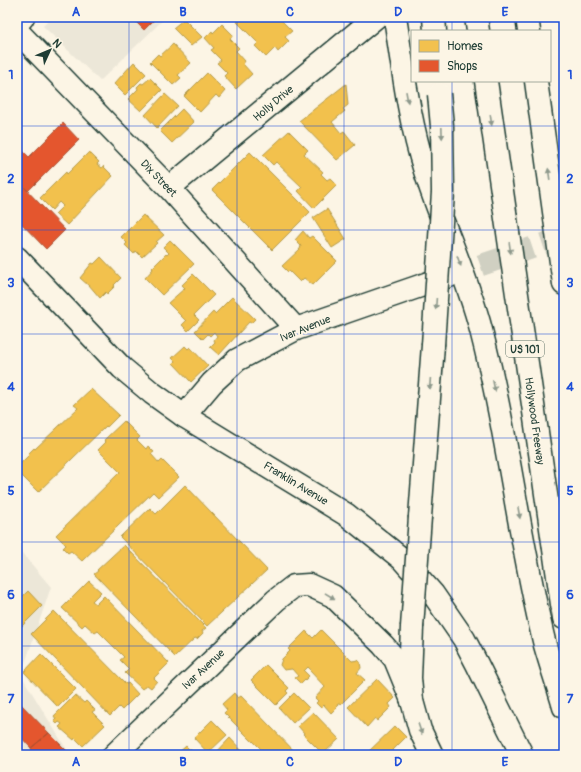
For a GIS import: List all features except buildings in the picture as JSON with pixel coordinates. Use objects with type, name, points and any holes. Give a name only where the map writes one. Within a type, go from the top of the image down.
[{"type":"main road","points":[[17,24],[23,17]]},
{"type":"main road","name":"Holly Drive","points":[[169,188],[376,17]]},
{"type":"main road","points":[[395,17],[412,121],[424,170],[469,289],[481,329],[502,427],[534,592],[546,646],[564,707]]},
{"type":"main road","points":[[434,17],[435,30]]},
{"type":"main road","points":[[476,17],[478,30]]},
{"type":"main road","points":[[527,17],[529,30]]},
{"type":"main road","name":"Dix Street","points":[[17,31],[169,188],[296,329]]},
{"type":"main road","name":"Hollywood Freeway","points":[[486,82],[564,618]]},
{"type":"main road","points":[[536,82],[564,284]]},
{"type":"main road","points":[[432,755],[420,730],[412,701],[410,654],[443,192],[442,126],[439,87]]},
{"type":"main road","points":[[556,227],[564,186]]},
{"type":"main road","name":"Franklin Avenue","points":[[17,258],[122,368],[152,393],[184,416],[347,515],[402,559],[433,594],[464,639],[478,664],[522,755]]},
{"type":"main road","name":"Ivar Avenue","points":[[184,416],[212,383],[237,360],[296,329],[449,276]]},
{"type":"main road","name":"Ivar Avenue","points":[[114,755],[276,600],[294,586],[309,585],[333,596],[383,645],[395,659],[412,701]]},
{"type":"shaded area","points":[[52,17],[166,17],[100,81],[43,26]]},
{"type":"shaded area","points":[[17,547],[51,587],[21,675],[70,755],[17,755]]},
{"type":"tunnel","points":[[449,276],[564,237]]}]
